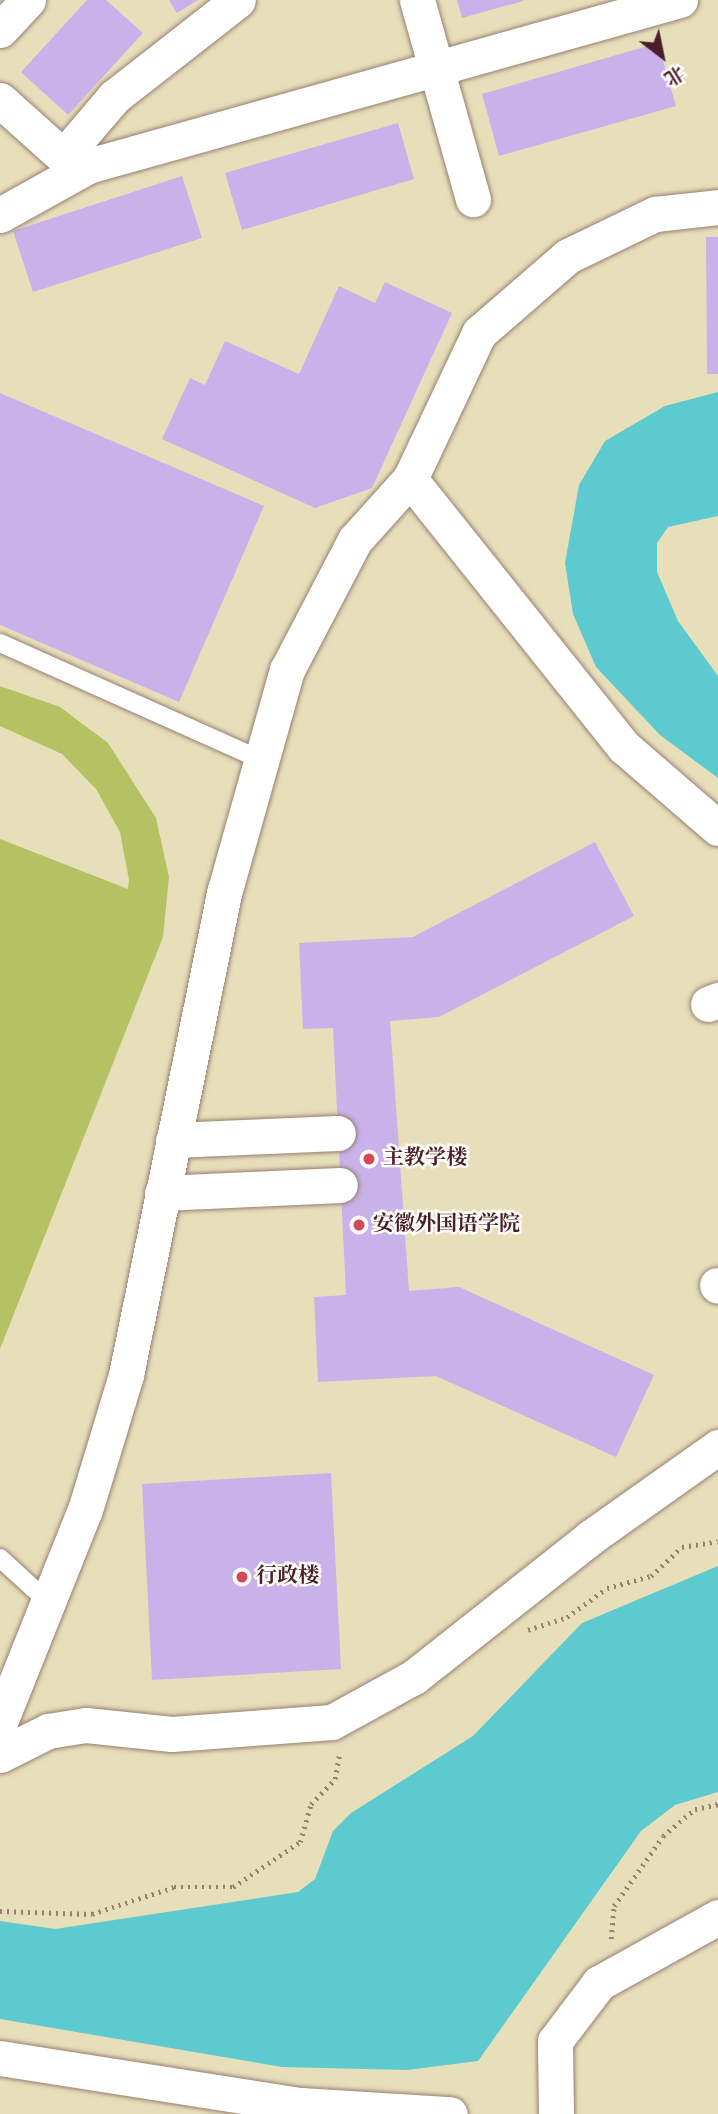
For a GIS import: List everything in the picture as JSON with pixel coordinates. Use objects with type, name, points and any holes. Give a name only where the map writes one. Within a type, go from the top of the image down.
[{"type":"street","points":[[0,30],[27,0]]},
{"type":"street","points":[[71,164],[114,97],[238,0]]},
{"type":"street","points":[[417,0],[473,199]]},
{"type":"street","points":[[0,215],[71,164],[436,68],[680,0]]},
{"type":"street","points":[[0,100],[71,164]]},
{"type":"street","points":[[0,1722],[85,1510],[126,1375],[225,890],[288,670],[355,540],[410,479],[479,333],[568,256],[655,214],[718,207]]},
{"type":"street","points":[[410,479],[624,747],[718,828]]},
{"type":"street","points":[[173,1140],[338,1133]]},
{"type":"street","points":[[162,1193],[341,1185]]},
{"type":"street","points":[[0,1755],[48,1731],[86,1725],[172,1734],[342,1716],[414,1677],[718,1447]]},
{"type":"street","points":[[556,2114],[555,2041],[598,1983],[718,1917]]},
{"type":"street","points":[[0,2058],[301,2105],[450,2114]]},
{"type":"lane","points":[[0,643],[262,760]]},
{"type":"lane","points":[[0,1558],[48,1602]]},
{"type":"path","points":[[487,1620],[507,1629],[541,1630],[607,1588],[651,1576],[682,1547],[718,1541]]},
{"type":"path","points":[[0,1911],[92,1914],[174,1887],[233,1887],[272,1867],[300,1842],[311,1804],[335,1779],[342,1716]]},
{"type":"path","points":[[598,1983],[614,1906],[634,1873],[687,1815],[718,1804]]},
{"type":"green space","points":[[0,686],[60,707],[108,743],[156,818],[169,877],[163,937],[0,1349],[0,839],[128,889],[129,880],[120,832],[96,789],[62,754],[0,726]]},
{"type":"water","points":[[718,392],[718,516],[668,527],[657,543],[657,572],[678,621],[718,676],[718,778],[660,735],[596,667],[573,614],[565,563],[579,485],[605,441],[665,406]]},
{"type":"water","points":[[718,1566],[718,1792],[675,1805],[641,1831],[478,2061],[407,2070],[282,2067],[0,2019],[0,1921],[55,1929],[298,1892],[315,1879],[333,1831],[351,1813],[473,1736],[582,1623]]},
{"type":"building","points":[[87,0],[106,0],[143,33],[68,115],[21,72]]},
{"type":"building","points":[[169,0],[198,0],[177,13]]},
{"type":"building","points":[[457,0],[523,0],[523,1],[462,18]]},
{"type":"building","points":[[658,43],[676,106],[499,156],[482,94]]},
{"type":"building","points":[[398,123],[414,179],[242,230],[225,173]]},
{"type":"building","points":[[182,176],[202,238],[33,292],[13,231]]},
{"type":"building","points":[[706,237],[718,237],[718,374],[707,374]]},
{"type":"building","points":[[385,282],[452,313],[372,488],[315,508],[162,439],[190,378],[205,385],[225,341],[299,374],[339,286],[375,303]]},
{"type":"building","points":[[0,393],[264,506],[179,702],[0,625]]},
{"type":"building","name":"主教学楼","points":[[595,842],[634,916],[439,1017],[390,1021],[409,1291],[459,1287],[654,1375],[616,1457],[436,1376],[318,1382],[314,1297],[346,1295],[333,1028],[303,1029],[299,943],[413,937]]},
{"type":"building","name":"行政楼","points":[[331,1473],[341,1669],[152,1680],[142,1484]]},
{"type":"place","name":"主教学楼","points":[[369,1159]]},
{"type":"place","name":"安徽外国语学院","points":[[359,1225]]},
{"type":"place","name":"行政楼","points":[[242,1577]]}]
